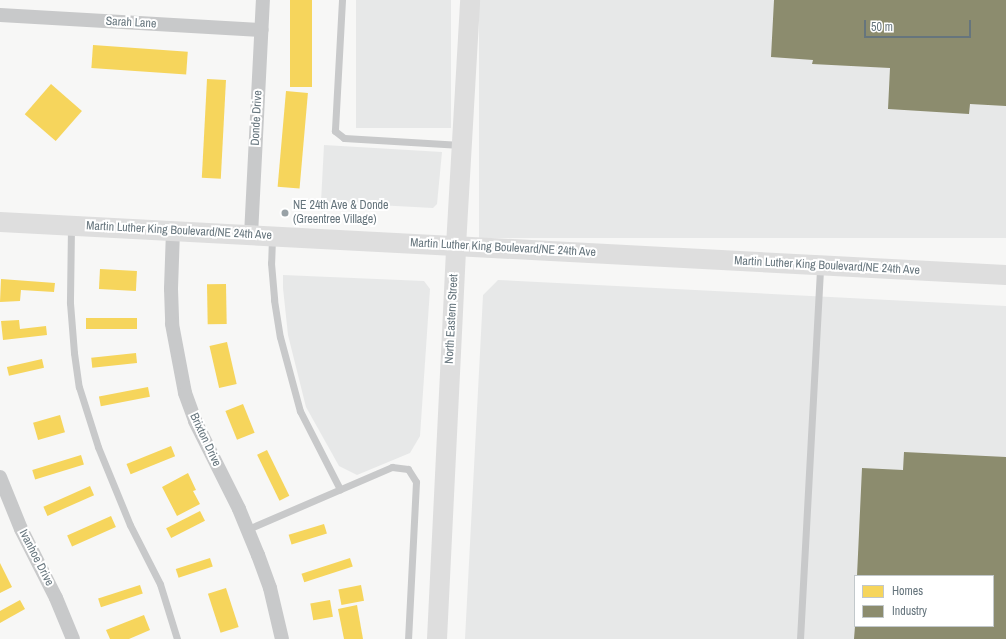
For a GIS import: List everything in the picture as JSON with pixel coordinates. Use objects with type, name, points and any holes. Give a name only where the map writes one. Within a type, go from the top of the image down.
[{"type":"main road","name":"North Eastern Street","points":[[437,639],[456,246],[470,0]]},
{"type":"main road","name":"Martin Luther King Boulevard/NE 24th Ave","points":[[0,222],[1006,275]]},
{"type":"street","name":"Donde Drive","points":[[251,235],[263,0]]},
{"type":"street","name":"Sarah Lane","points":[[0,15],[262,30]]},
{"type":"street","name":"Brixton Drive","points":[[173,231],[171,289],[172,324],[185,393],[195,422],[248,529],[270,588],[282,639]]},
{"type":"street","name":"Ivanhoe Drive","points":[[0,477],[21,529],[56,598],[73,639]]},
{"type":"lane","points":[[342,0],[335,131],[344,138],[462,145]]},
{"type":"lane","points":[[71,225],[70,304],[74,353],[79,387],[98,447],[130,524],[160,584],[177,639]]},
{"type":"lane","points":[[272,236],[271,263],[274,300],[280,337],[300,411],[340,489]]},
{"type":"lane","points":[[800,639],[820,265]]},
{"type":"lane","points":[[248,529],[392,467],[408,470],[416,482],[408,639]]},
{"type":"shaded area","points":[[356,0],[451,0],[451,128],[356,128]]},
{"type":"shaded area","points":[[479,0],[1006,0],[1006,238],[479,238]]},
{"type":"shaded area","points":[[324,145],[442,152],[437,204],[433,208],[321,202]]},
{"type":"shaded area","points":[[283,275],[424,281],[430,289],[420,436],[410,453],[357,475],[339,466],[306,407],[288,335]]},
{"type":"shaded area","points":[[498,280],[1006,306],[1006,639],[465,639],[483,295]]},
{"type":"building: Homes","points":[[290,0],[312,0],[312,87],[290,87]]},
{"type":"building: Homes","points":[[93,45],[188,52],[186,75],[91,68]]},
{"type":"building: Homes","points":[[207,79],[226,80],[221,179],[202,178]]},
{"type":"building: Homes","points":[[51,84],[82,111],[56,141],[25,114]]},
{"type":"building: Homes","points":[[286,91],[308,93],[300,189],[278,187]]},
{"type":"building: Homes","points":[[100,269],[137,271],[136,291],[99,289]]},
{"type":"building: Homes","points":[[1,279],[55,283],[54,292],[21,290],[20,301],[0,302]]},
{"type":"building: Homes","points":[[207,284],[226,284],[227,324],[208,324]]},
{"type":"building: Homes","points":[[86,318],[137,318],[137,329],[86,329]]},
{"type":"building: Homes","points":[[19,320],[20,329],[46,326],[47,335],[3,340],[1,321]]},
{"type":"building: Homes","points":[[227,342],[237,384],[219,388],[209,346]]},
{"type":"building: Homes","points":[[136,353],[137,363],[92,368],[91,358]]},
{"type":"building: Homes","points":[[42,359],[44,368],[9,376],[7,367]]},
{"type":"building: Homes","points":[[148,387],[150,397],[101,406],[99,397]]},
{"type":"building: Homes","points":[[243,404],[255,433],[237,440],[225,411]]},
{"type":"building: Homes","points":[[60,415],[65,432],[38,440],[33,423]]},
{"type":"building: Homes","points":[[171,446],[175,456],[131,474],[126,464]]},
{"type":"building: Homes","points":[[267,450],[289,496],[279,501],[257,455]]},
{"type":"building: Homes","points":[[81,455],[84,465],[35,479],[32,470]]},
{"type":"building: Homes","points":[[188,473],[196,490],[193,491],[200,504],[177,516],[162,487]]},
{"type":"building: Homes","points":[[90,486],[94,495],[47,516],[43,507]]},
{"type":"building: Homes","points":[[200,511],[205,521],[171,538],[166,528]]},
{"type":"building: Homes","points":[[111,516],[116,527],[72,546],[67,536]]},
{"type":"building: Homes","points":[[324,524],[327,534],[292,544],[289,535]]},
{"type":"building: Homes","points":[[210,558],[213,567],[179,578],[176,569]]},
{"type":"building: Homes","points":[[350,558],[353,567],[304,582],[301,574]]},
{"type":"building: Homes","points":[[0,563],[12,587],[0,593]]},
{"type":"building: Homes","points":[[140,585],[143,594],[101,607],[98,599]]},
{"type":"building: Homes","points":[[361,585],[364,601],[341,605],[338,589]]},
{"type":"building: Homes","points":[[226,588],[239,627],[221,633],[208,594]]},
{"type":"building: Homes","points":[[20,600],[25,609],[0,623],[0,611]]},
{"type":"building: Homes","points":[[330,600],[333,617],[313,620],[310,603]]},
{"type":"building: Homes","points":[[357,605],[363,639],[344,639],[338,609]]},
{"type":"building: Homes","points":[[144,615],[150,630],[129,639],[110,639],[106,630]]},
{"type":"building: Industry","points":[[774,0],[1006,0],[1006,106],[970,104],[969,114],[888,109],[890,68],[812,64],[813,60],[771,57]]},
{"type":"building: Industry","points":[[904,452],[1006,457],[1006,639],[854,639],[855,627],[994,627],[994,575],[857,575],[862,468],[903,470]]},
{"type":"place","name":"NE 24th Ave & Donde (Greentree Village)","points":[[285,213]]}]
